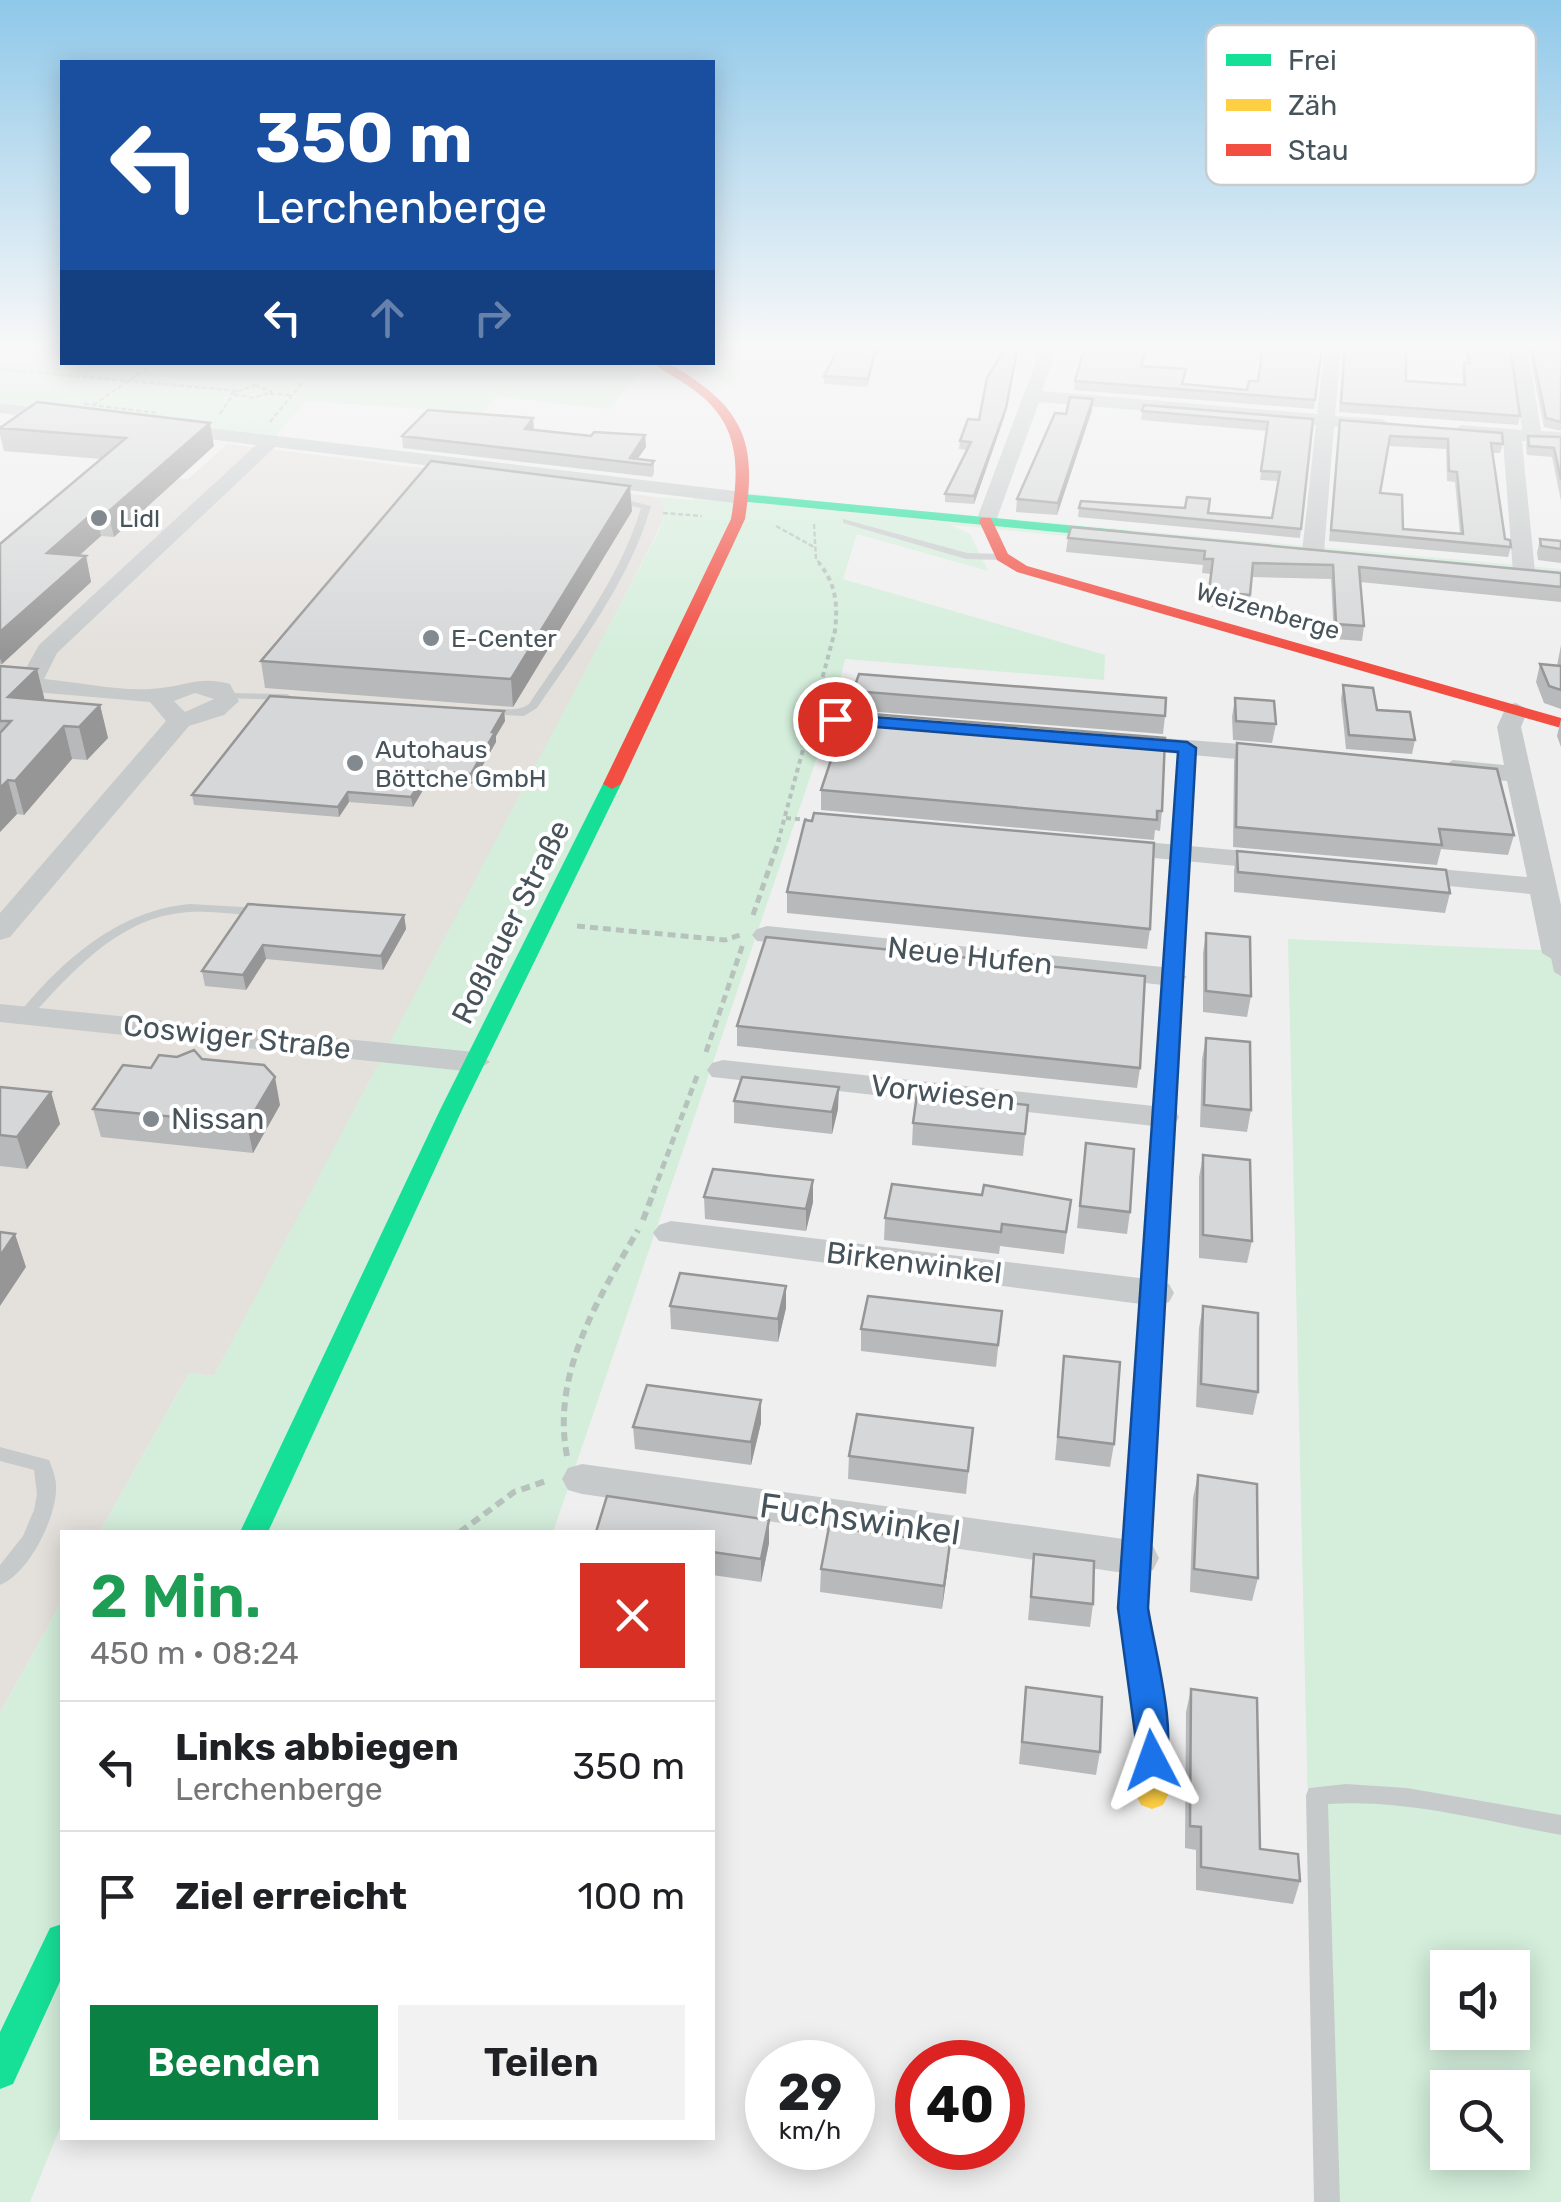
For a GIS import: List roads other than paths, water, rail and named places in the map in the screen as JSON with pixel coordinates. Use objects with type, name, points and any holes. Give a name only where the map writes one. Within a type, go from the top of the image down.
[{"type":"street","points":[[29,684],[47,650],[263,449]]},
{"type":"street","points":[[335,449],[812,506],[1146,536]]},
{"type":"street","name":"Roßlauer Straße","points":[[255,1530],[474,1062],[546,923],[704,595],[743,498],[746,449]]},
{"type":"street","points":[[1002,557],[986,521],[1013,449]]},
{"type":"street","points":[[1313,552],[1324,449]]},
{"type":"street","points":[[1522,449],[1524,572]]},
{"type":"street","name":"Weizenberge","points":[[1002,557],[1038,574],[1561,723]]},
{"type":"street","points":[[0,682],[162,696],[205,686],[222,689],[229,696],[215,710],[180,721],[1,929]]},
{"type":"street","points":[[162,696],[162,703],[180,721]]},
{"type":"street","points":[[1516,710],[1508,721],[1559,962]]},
{"type":"street","points":[[1089,740],[1304,757]]},
{"type":"street","points":[[1152,1795],[1151,1725],[1133,1608],[1156,1293],[1163,1116],[1187,748]]},
{"type":"street","points":[[1421,766],[1519,774]]},
{"type":"street","points":[[1084,844],[1315,866]]},
{"type":"street","points":[[1372,871],[1542,886]]},
{"type":"street","name":"Neue Hufen","points":[[760,926],[1172,977]]},
{"type":"street","name":"Coswiger Straße","points":[[12,1014],[474,1062]]},
{"type":"street","name":"Vorwiesen","points":[[724,1070],[1163,1116]]},
{"type":"street","name":"Birkenwinkel","points":[[672,1233],[1156,1293]]},
{"type":"street","name":"Fuchswinkel","points":[[582,1479],[1138,1558]]},
{"type":"street","points":[[0,2071],[60,1944]]},
{"type":"lane","points":[[471,711],[524,713],[534,706],[605,591],[640,529],[646,506],[598,497]]},
{"type":"lane","points":[[846,521],[966,556],[1002,557]]},
{"type":"lane","points":[[229,696],[310,699]]},
{"type":"lane","points":[[12,1014],[64,972],[148,917],[190,909],[278,914]]},
{"type":"lane","points":[[0,1454],[42,1466],[49,1479],[48,1499],[14,1565],[0,1577]]},
{"type":"lane","points":[[1328,2202],[1317,1795],[1377,1796],[1561,1824]]},
{"type":"place","name":"Lidl","points":[[99,518]]},
{"type":"place","name":"E-Center","points":[[431,638]]},
{"type":"place","name":"Autohaus Böttche GmbH","points":[[355,763]]},
{"type":"place","name":"Nissan","points":[[151,1119]]}]
